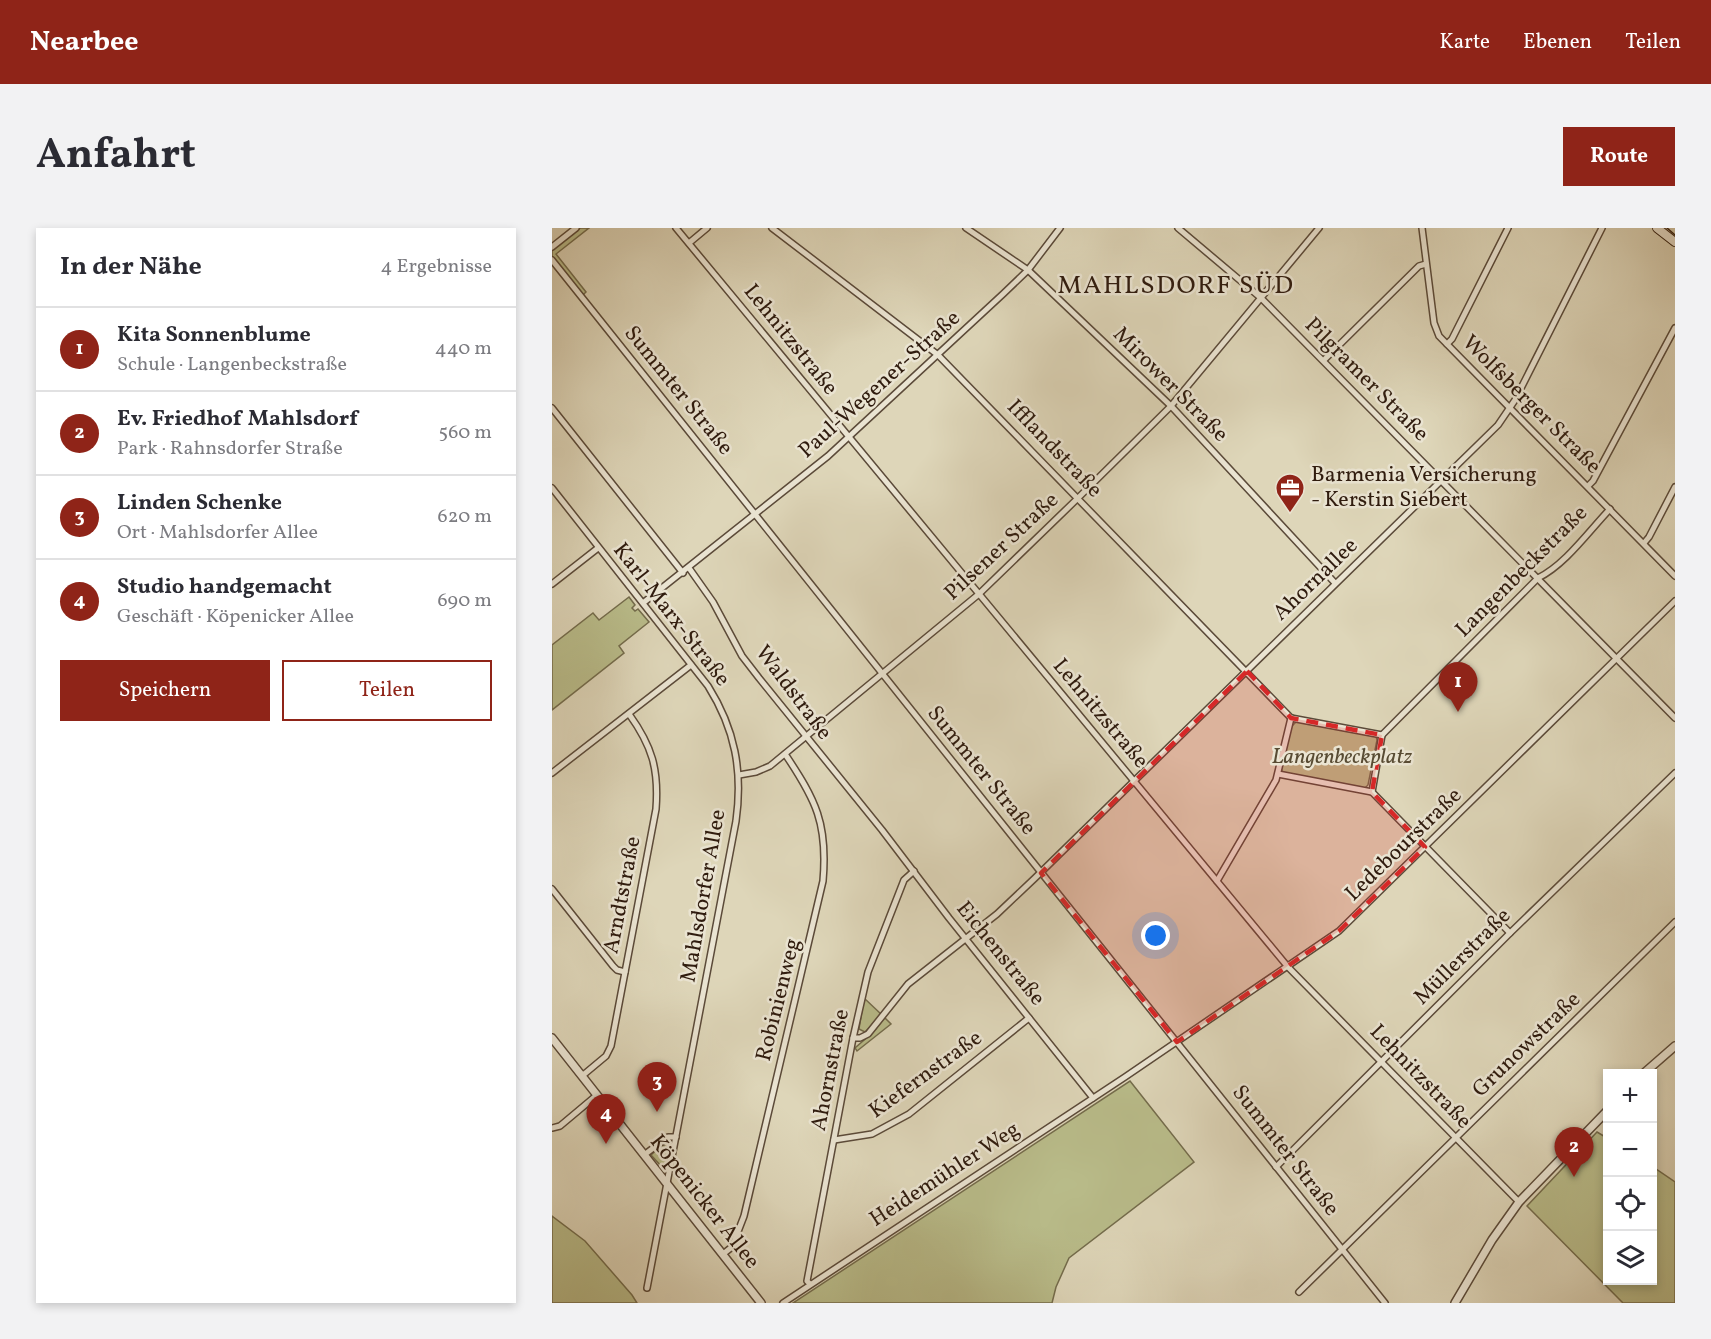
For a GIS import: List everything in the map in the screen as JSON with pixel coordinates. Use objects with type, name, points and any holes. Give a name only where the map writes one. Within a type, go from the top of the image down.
[{"type":"main road","points":[[1657,228],[1675,242]]},
{"type":"street","points":[[552,247],[576,228]]},
{"type":"street","name":"Lehnitzstraße","points":[[676,228],[1288,967],[1519,1202]]},
{"type":"street","points":[[689,243],[707,228]]},
{"type":"street","name":"Ifflandstraße","points":[[772,228],[938,355],[1247,670],[1291,718]]},
{"type":"street","name":"Mirower Straße","points":[[966,228],[1028,270],[1171,406],[1335,583]]},
{"type":"street","name":"Paul-Wegener-Straße","points":[[643,603],[756,515],[849,437],[1028,270],[1060,228]]},
{"type":"street","name":"Pilgramer Straße","points":[[1178,228],[1261,298],[1675,718]]},
{"type":"street","points":[[1184,234],[1189,228]]},
{"type":"street","name":"Pilsener Straße","points":[[806,737],[979,594],[1171,406],[1319,228]]},
{"type":"street","name":"Wolfsberger Straße","points":[[1422,228],[1434,323],[1439,336],[1675,576]]},
{"type":"street","points":[[1447,344],[1452,339],[1508,228]]},
{"type":"street","name":"Ahornallee","points":[[854,1038],[868,1034],[908,984],[997,914],[1041,873],[1498,425],[1511,407],[1602,228]]},
{"type":"street","name":"Summter Straße","points":[[552,260],[1385,1303]]},
{"type":"street","points":[[1323,360],[1419,266],[1426,264]]},
{"type":"street","points":[[1588,486],[1593,481],[1675,328]]},
{"type":"street","points":[[552,408],[683,573]]},
{"type":"street","points":[[1644,543],[1675,487]]},
{"type":"street","name":"Karl-Marx-Straße","points":[[552,488],[708,686],[721,709],[732,739],[739,775]]},
{"type":"street","name":"Langenbeckstraße","points":[[1382,735],[1538,579],[1561,561],[1610,509]]},
{"type":"street","points":[[552,584],[598,548]]},
{"type":"street","name":"Waldstraße","points":[[689,568],[717,609],[742,656],[882,830]]},
{"type":"street","name":"Ledebourstraße","points":[[1126,1076],[1339,931],[1675,600]]},
{"type":"street","points":[[552,773],[692,665]]},
{"type":"street","name":"Arndtstraße","points":[[582,1076],[606,1056],[611,1046],[656,809],[658,784],[654,763],[649,746],[629,714]]},
{"type":"street","points":[[1217,881],[1254,820],[1278,774],[1291,718],[1382,735],[1372,792]]},
{"type":"street","points":[[739,775],[763,769],[806,737]]},
{"type":"street","name":"Robinienweg","points":[[723,1254],[732,1247],[744,1216],[823,881],[824,836],[820,818],[813,798],[786,754]]},
{"type":"street","name":"Müllerstraße","points":[[1276,1167],[1510,933],[1675,773]]},
{"type":"street","points":[[1278,774],[1372,792],[1510,933]]},
{"type":"street","name":"Mahlsdorfer Allee","points":[[647,1288],[735,821],[739,775]]},
{"type":"street","name":"Eichenstraße","points":[[882,830],[1093,1098]]},
{"type":"street","name":"Ahornstraße","points":[[810,1284],[807,1281],[869,967],[904,880],[914,872]]},
{"type":"street","points":[[552,890],[613,966],[625,972]]},
{"type":"street","name":"Grunowstraße","points":[[1299,1292],[1675,922]]},
{"type":"street","name":"Kiefernstraße","points":[[834,1140],[872,1134],[909,1113],[1029,1018]]},
{"type":"street","name":"Köpenicker Allee","points":[[552,1038],[761,1303]]},
{"type":"street","points":[[1649,1069],[1675,1047]]},
{"type":"street","name":"Heidemühler Weg","points":[[783,1303],[1126,1076]]},
{"type":"street","points":[[552,1128],[560,1126],[597,1095]]},
{"type":"street","points":[[1455,1303],[1492,1240],[1519,1202],[1603,1115]]},
{"type":"street","points":[[644,1155],[668,1137],[676,1137]]},
{"type":"highlighted area","points":[[1247,671],[1291,718],[1382,735],[1372,792],[1425,847],[1339,931],[1177,1042],[1041,873]]},
{"type":"green space","points":[[580,228],[589,228],[556,254],[586,292],[583,295],[552,256],[552,250]]},
{"type":"green space","points":[[629,597],[635,605],[632,608],[635,611],[638,609],[649,622],[619,646],[624,653],[552,710],[552,645],[593,613],[599,620]]},
{"type":"green space","name":"Langenbeckplatz","points":[[1297,721],[1376,736],[1368,785],[1364,789],[1282,772],[1281,766],[1291,727]]},
{"type":"green space","points":[[864,998],[882,1015],[865,1032],[859,1029]]},
{"type":"green space","points":[[884,1017],[891,1024],[857,1051],[855,1048],[871,1034]]},
{"type":"green space","points":[[1130,1081],[1194,1162],[1069,1258],[1056,1287],[1052,1303],[793,1303]]},
{"type":"green space","points":[[1597,1132],[1603,1136],[1603,1283],[1527,1206]]},
{"type":"green space","points":[[662,1145],[672,1152],[668,1164],[662,1167],[651,1155]]},
{"type":"green space","points":[[1657,1170],[1675,1182],[1675,1303],[1623,1303],[1605,1285],[1657,1285]]},
{"type":"green space","points":[[552,1216],[585,1241],[637,1303],[552,1303]]},
{"type":"tram line","points":[[1667,228],[1675,235]]},
{"type":"place","name":"Barmenia Versicherung - Kerstin Siebert","points":[[1290,514]]},
{"type":"place","name":"Kita Sonnenblume","points":[[1458,712]]},
{"type":"place","name":"Linden Schenke","points":[[657,1112]]},
{"type":"place","name":"Studio handgemacht","points":[[606,1144]]},
{"type":"place","name":"Ev. Friedhof Mahlsdorf","points":[[1574,1177]]},
{"type":"district","name":"MAHLSDORF SÜD","points":[[1176,286]]}]
